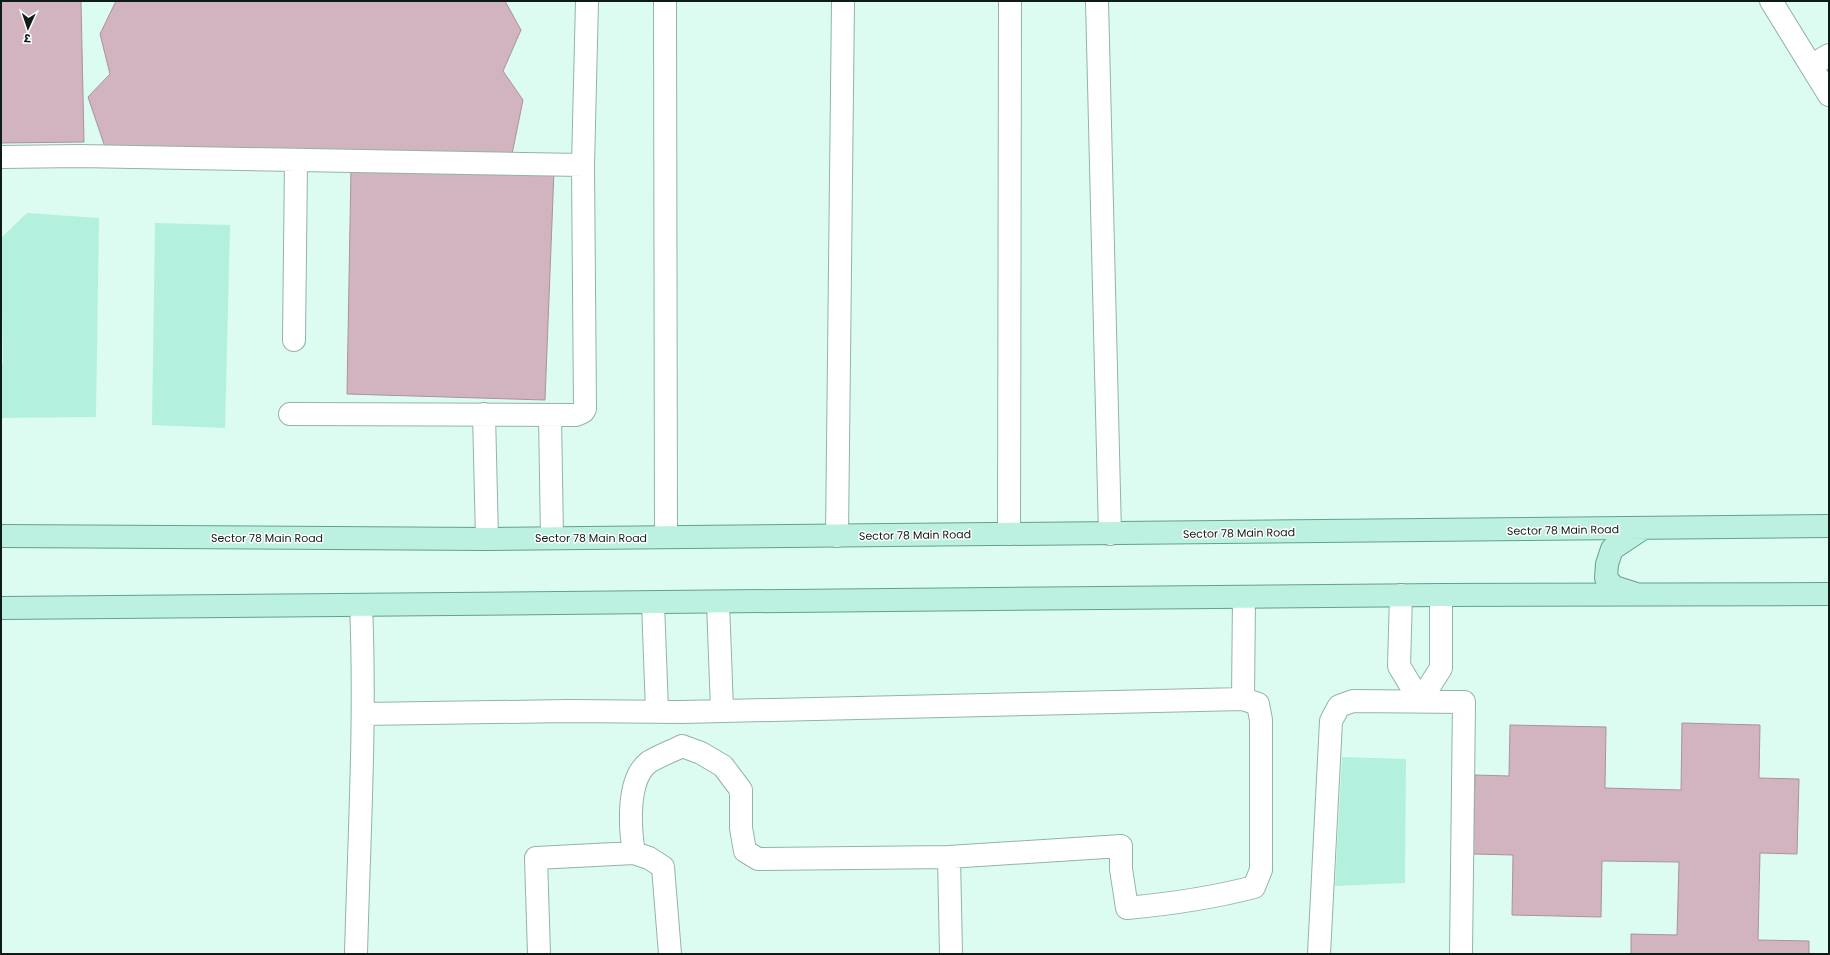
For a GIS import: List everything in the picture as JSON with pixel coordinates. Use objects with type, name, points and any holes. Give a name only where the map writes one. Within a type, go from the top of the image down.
[{"type":"main road","name":"Sector 78 Main Road","points":[[1,536],[487,539],[1829,526]]},
{"type":"main road","points":[[1640,595],[1614,587],[1606,578],[1607,564],[1612,550],[1642,529]]},
{"type":"main road","points":[[1,608],[1402,595],[1829,594]]},
{"type":"street","points":[[290,414],[550,415],[580,414],[585,409],[583,165],[587,1]]},
{"type":"street","points":[[665,1],[666,537]]},
{"type":"street","points":[[837,536],[843,1]]},
{"type":"street","points":[[1009,534],[1010,1]]},
{"type":"street","points":[[1097,1],[1110,534]]},
{"type":"street","points":[[1772,1],[1820,60],[1829,95]]},
{"type":"street","points":[[1,157],[79,156],[583,165]]},
{"type":"street","points":[[294,340],[296,161]]},
{"type":"street","points":[[484,414],[487,539]]},
{"type":"street","points":[[550,415],[552,538]]},
{"type":"street","points":[[1402,595],[1400,666],[1420,701]]},
{"type":"street","points":[[1420,701],[1441,668],[1442,595]]},
{"type":"street","points":[[1243,699],[1244,597]]},
{"type":"street","points":[[718,602],[722,710]]},
{"type":"street","points":[[653,603],[657,711]]},
{"type":"street","points":[[356,954],[363,714],[361,605]]},
{"type":"street","points":[[363,714],[682,712],[1243,699],[1258,704],[1261,720],[1261,870],[1254,887],[1215,897],[1161,905],[1127,908],[1121,869],[1121,846],[949,857],[758,859],[745,851],[741,828],[741,790],[723,766],[701,753],[682,746],[648,763],[637,779],[631,801],[630,828],[634,853]]},
{"type":"street","points":[[1319,954],[1332,721],[1339,706],[1353,701],[1464,702],[1461,954]]},
{"type":"street","points":[[682,712],[682,746]]},
{"type":"street","points":[[538,954],[536,858],[634,853],[649,858],[663,867],[670,954]]},
{"type":"street","points":[[949,857],[951,954]]},
{"type":"green space","points":[[27,213],[99,218],[96,417],[1,418],[1,364],[3,364],[1,238]]},
{"type":"green space","points":[[155,223],[230,225],[225,428],[152,425]]},
{"type":"green space","points":[[1342,757],[1406,759],[1405,883],[1335,886]]},
{"type":"building","points":[[1,1],[81,1],[84,142],[1,143]]},
{"type":"building","points":[[116,1],[505,1],[521,30],[503,71],[523,100],[511,159],[107,153],[88,97],[110,74],[100,34]]},
{"type":"building","points":[[351,168],[554,171],[545,400],[347,394]]},
{"type":"building","points":[[1682,723],[1760,725],[1759,778],[1799,779],[1797,854],[1760,853],[1758,940],[1809,941],[1809,954],[1631,954],[1631,934],[1677,935],[1679,862],[1602,861],[1601,917],[1512,915],[1513,855],[1473,854],[1475,775],[1509,776],[1510,725],[1606,727],[1605,788],[1681,790]]}]
